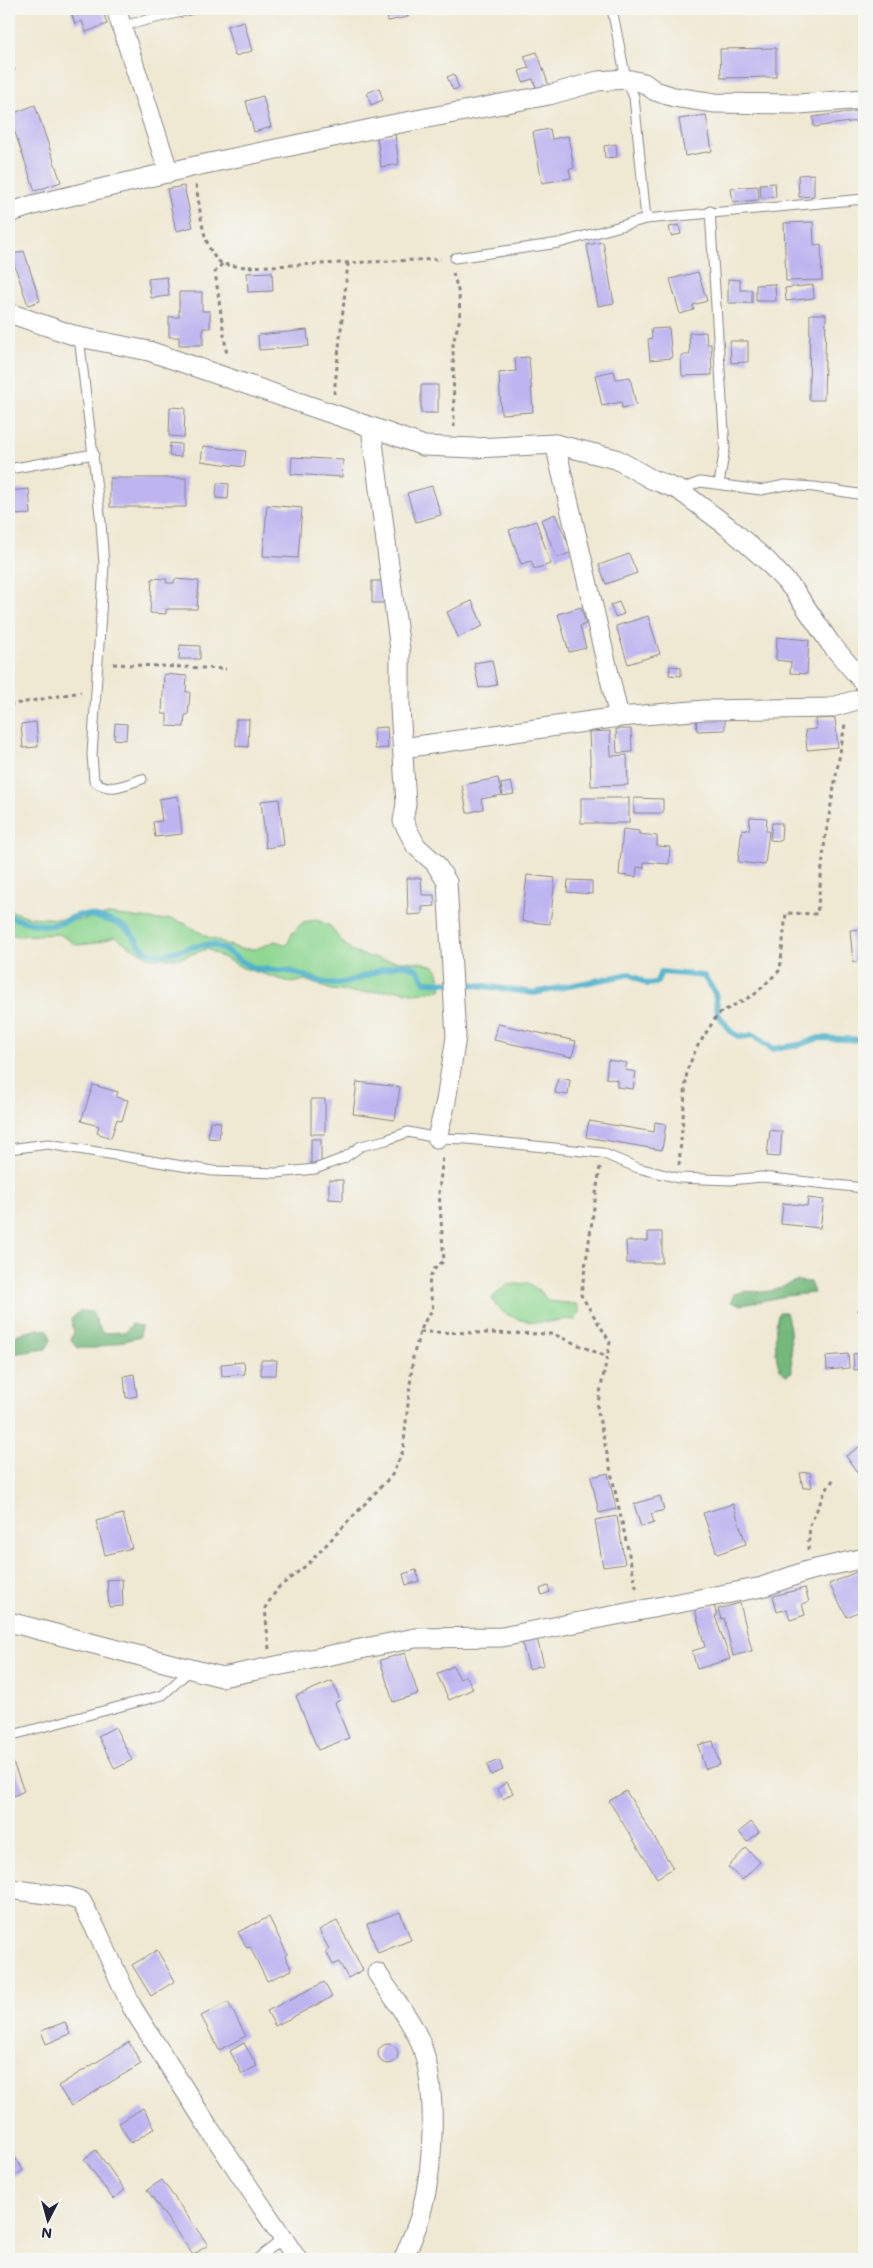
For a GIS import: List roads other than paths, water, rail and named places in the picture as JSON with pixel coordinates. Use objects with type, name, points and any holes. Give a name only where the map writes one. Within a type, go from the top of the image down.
[{"type":"street","points":[[119,17],[127,48],[169,173]]},
{"type":"street","points":[[9,213],[33,205],[191,167],[390,125],[549,95],[598,81],[626,79],[644,83],[655,91],[674,97],[715,103],[799,104],[864,99]]},
{"type":"street","points":[[9,313],[80,337],[149,351],[424,446],[555,444],[616,459],[651,478],[679,490],[727,526],[767,561],[794,590],[830,642],[864,683]]},
{"type":"street","points":[[371,427],[400,650],[400,707],[406,804],[403,821],[416,846],[435,863],[447,882],[455,1017],[454,1046],[441,1138]]},
{"type":"street","points":[[555,444],[619,717]]},
{"type":"street","points":[[403,748],[619,717],[705,710],[829,708],[864,698]]},
{"type":"street","points":[[9,1622],[190,1670],[222,1676],[415,1638],[502,1638],[641,1611],[716,1594],[762,1587],[807,1570],[864,1558]]},
{"type":"street","points":[[9,1889],[69,1897],[81,1901],[132,2007],[209,2128],[297,2259]]},
{"type":"street","points":[[376,1973],[421,2043],[427,2066],[432,2109],[430,2164],[421,2213],[404,2259]]},
{"type":"lane","points":[[119,17],[194,9]]},
{"type":"lane","points":[[612,9],[626,79],[634,97],[646,219]]},
{"type":"lane","points":[[455,258],[559,243],[646,219],[864,199]]},
{"type":"lane","points":[[710,212],[725,448],[719,484]]},
{"type":"lane","points":[[80,337],[94,454],[104,565],[92,755],[94,781],[102,787],[115,788],[142,779]]},
{"type":"lane","points":[[9,469],[94,454]]},
{"type":"lane","points":[[679,490],[700,482],[761,490],[785,485],[814,487],[864,495]]},
{"type":"lane","points":[[9,1148],[48,1144],[213,1171],[276,1173],[316,1169],[344,1158],[361,1146],[408,1132],[441,1138],[602,1153],[638,1168],[678,1178],[730,1180],[762,1177],[864,1188]]},
{"type":"lane","points":[[9,1736],[163,1695],[190,1670]]},
{"type":"lane","points":[[257,2259],[283,2239]]},
{"type":"waterway","points":[[9,916],[39,925],[57,924],[82,915],[93,916],[124,927],[142,947],[148,952],[155,954],[171,953],[197,946],[218,946],[255,968],[289,971],[333,984],[352,981],[383,969],[402,965],[415,968],[425,982],[462,983],[534,993],[630,974],[647,984],[656,983],[661,972],[704,976],[715,993],[718,1014],[731,1032],[740,1037],[753,1035],[772,1049],[799,1045],[819,1038],[864,1040]]}]
